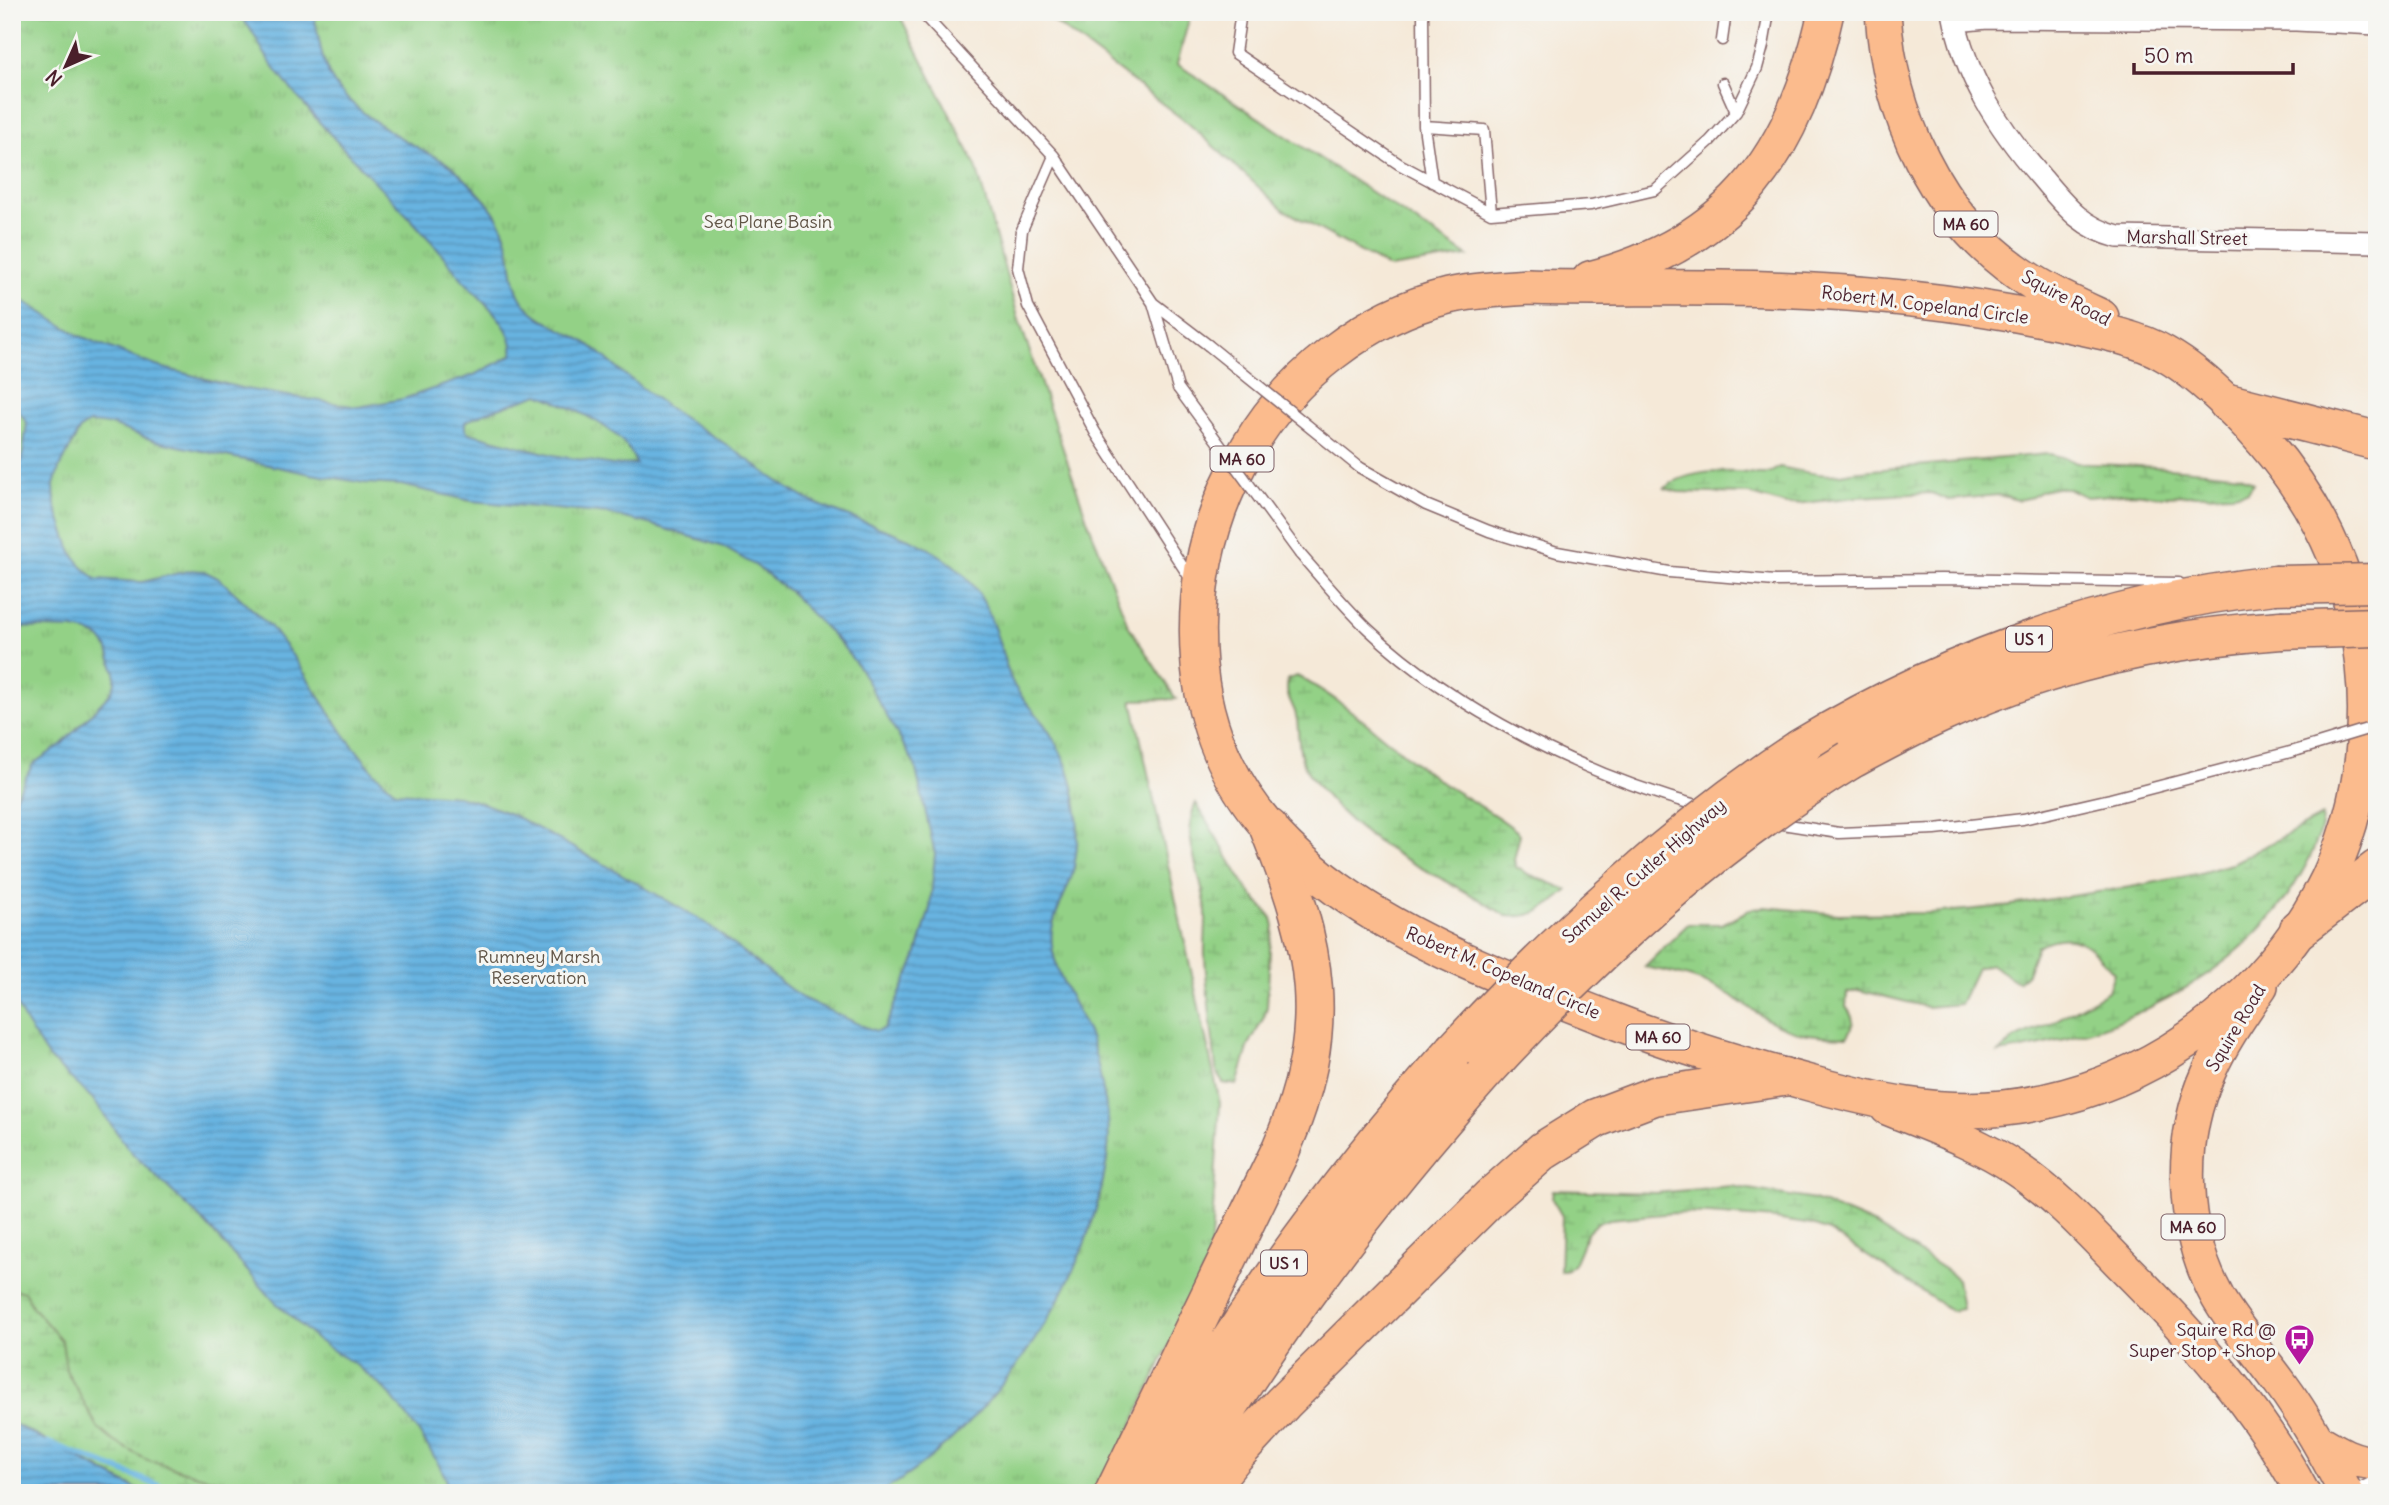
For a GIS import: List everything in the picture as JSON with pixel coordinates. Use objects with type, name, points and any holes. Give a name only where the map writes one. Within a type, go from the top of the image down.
[{"type":"highway","name":"MA 60","points":[[1528,287],[1577,281],[1632,266],[1689,239],[1729,208],[1758,177],[1789,127],[1808,80],[1826,12]]},
{"type":"highway","name":"Squire Road","points":[[1882,12],[1890,73],[1900,110],[1924,163],[1963,220],[2004,262],[2035,285],[2159,349]]},
{"type":"highway","name":"Robert M. Copeland Circle","points":[[1528,287],[1752,289],[1916,300],[2031,317],[2159,349],[2228,403],[2271,449],[2294,478],[2314,511],[2332,546],[2346,584],[2361,652],[2365,685],[2365,734],[2354,805],[2334,864],[2294,936],[2246,992],[2198,1034],[2148,1065],[2089,1089],[2034,1103],[1974,1110],[1913,1107],[1783,1077],[1636,1029],[1565,1002],[1423,941],[1370,912],[1336,890],[1311,869],[1269,828],[1233,780],[1208,711],[1198,653],[1199,592],[1209,536],[1217,512],[1240,462],[1264,422],[1306,376],[1353,339],[1419,306],[1455,295],[1528,287]]},
{"type":"highway","points":[[2228,403],[2377,441]]},
{"type":"highway","name":"Samuel R. Cutler Highway","points":[[1138,1493],[1208,1374],[1273,1277],[1368,1151],[1454,1051],[1522,979],[1623,885],[1725,800],[1842,723],[1925,681],[2034,637],[2146,606],[2201,595],[2275,585],[2377,583]]},
{"type":"highway","name":"Samuel R. Cutler Highway","points":[[1176,1493],[1227,1407],[1322,1268],[1410,1155],[1488,1068],[1567,987],[1668,894],[1774,809],[1850,760],[1941,713],[2052,672],[2202,637],[2281,629],[2377,627]]},
{"type":"highway","points":[[1114,1493],[1280,1149],[1296,1113],[1306,1075],[1314,1016],[1310,955],[1293,887],[1269,828]]},
{"type":"highway","points":[[2294,936],[2377,869]]},
{"type":"highway","points":[[1204,1493],[1283,1403],[1491,1197],[1542,1151],[1596,1118],[1654,1096],[1783,1077]]},
{"type":"main road","name":"Squire Road","points":[[2294,936],[2227,1038],[2205,1080],[2190,1131],[2188,1193],[2197,1245],[2209,1280],[2236,1324],[2280,1383],[2348,1493]]},
{"type":"main road","name":"MA 60","points":[[1862,1097],[1976,1145],[2018,1169],[2056,1200],[2202,1348],[2255,1414],[2303,1493]]},
{"type":"main road","points":[[2317,1440],[2344,1456],[2377,1464]]},
{"type":"street","points":[[1954,17],[2295,20],[2377,24]]},
{"type":"street","name":"Marshall Street","points":[[1954,17],[1977,88],[2000,127],[2070,211],[2096,230],[2118,237],[2377,242]]},
{"type":"lane","points":[[921,12],[1054,156],[1153,303],[1178,388],[1300,554],[1368,629],[1433,681],[1503,727],[1584,765],[1670,799],[1734,815],[1839,832],[1935,829],[2022,819],[2298,750],[2377,726]]},
{"type":"lane","points":[[1241,12],[1234,53],[1399,164],[1491,213],[1591,205],[1655,190],[1710,141],[1736,112],[1757,68],[1769,12]]},
{"type":"lane","points":[[1423,12],[1424,126],[1432,182]]},
{"type":"lane","points":[[1722,40],[1726,12]]},
{"type":"lane","points":[[1723,82],[1736,112]]},
{"type":"lane","points":[[1424,126],[1484,130],[1491,213]]},
{"type":"lane","points":[[1054,156],[1021,230],[1018,268],[1028,306],[1119,473],[1199,592]]},
{"type":"lane","points":[[1153,303],[1359,467],[1426,505],[1489,531],[1557,552],[1669,572],[1775,581],[1941,579],[2192,583]]},
{"type":"lane","points":[[2205,584],[2275,585]]},
{"type":"lane","points":[[2348,1493],[2377,1480]]},
{"type":"green space","name":"Rumney Marsh Reservation","points":[[12,12],[898,12],[976,166],[1018,317],[1087,519],[1128,625],[1176,699],[1132,700],[1220,1103],[1210,1257],[1101,1493],[232,1493],[218,1481],[145,1459],[112,1440],[98,1428],[66,1370],[62,1341],[33,1308],[25,1292],[12,1289]]},
{"type":"green space","points":[[1041,12],[1191,12],[1177,64],[1468,256],[1390,268],[1284,210],[1189,124]]},
{"type":"green space","points":[[2048,454],[2084,464],[2241,475],[2254,483],[2248,491],[2233,494],[2158,496],[2134,493],[2086,497],[2068,488],[2056,488],[2018,500],[1998,495],[1949,500],[1931,493],[1857,497],[1786,505],[1749,494],[1678,492],[1664,488],[1681,479],[1709,472],[1765,474],[1779,467],[1833,475]]},
{"type":"green space","points":[[1297,676],[1351,711],[1435,778],[1510,826],[1520,834],[1514,860],[1516,867],[1568,890],[1540,911],[1524,916],[1506,916],[1368,835],[1327,797],[1305,767],[1300,750],[1296,713],[1287,692],[1288,679]]},
{"type":"green space","points":[[1196,803],[1247,889],[1272,918],[1274,926],[1267,1007],[1249,1045],[1237,1085],[1223,1083],[1216,1069],[1206,971],[1206,909],[1190,827]]},
{"type":"green space","points":[[2322,816],[2317,840],[2300,876],[2275,913],[2244,945],[2208,973],[2170,997],[2129,1017],[2042,1045],[1999,1053],[2014,1039],[2051,1023],[2108,991],[2114,973],[2089,948],[2072,939],[2062,938],[2037,946],[2027,973],[2018,982],[1990,964],[1977,968],[1960,1004],[1927,1007],[1858,990],[1847,993],[1846,1007],[1853,1022],[1847,1037],[1787,1029],[1705,982],[1644,967],[1688,924],[1722,924],[1753,908],[1838,914],[1931,913],[1998,907],[2131,887],[2197,874],[2231,864]]},
{"type":"green space","points":[[12,1111],[284,1493],[144,1493],[12,1423]]},
{"type":"green space","points":[[1731,1186],[1814,1200],[1875,1225],[1952,1274],[1957,1279],[1962,1309],[1952,1311],[1829,1231],[1812,1225],[1775,1219],[1673,1213],[1610,1219],[1597,1223],[1588,1231],[1574,1264],[1568,1270],[1560,1272],[1562,1216],[1552,1199],[1553,1190],[1656,1193]]},
{"type":"water","points":[[235,12],[313,12],[324,62],[338,89],[385,128],[454,168],[492,209],[507,240],[516,287],[525,304],[539,316],[591,346],[666,406],[793,491],[825,508],[908,538],[946,560],[963,574],[981,597],[993,623],[1013,684],[1048,730],[1066,765],[1075,796],[1077,845],[1072,875],[1053,923],[1052,944],[1054,958],[1065,987],[1091,1040],[1106,1106],[1109,1142],[1098,1202],[1084,1244],[1065,1286],[1042,1328],[1015,1367],[985,1405],[952,1438],[917,1468],[880,1493],[446,1493],[446,1478],[435,1458],[387,1391],[356,1365],[317,1340],[275,1302],[206,1224],[131,1152],[92,1098],[48,1057],[14,1000],[12,803],[33,764],[62,744],[110,694],[115,683],[115,672],[107,647],[100,638],[88,632],[12,627],[12,482],[22,460],[27,423],[12,401],[12,294],[80,336],[156,366],[245,389],[358,407],[403,399],[474,375],[512,355],[512,344],[502,322],[298,97],[273,66]],"holes":[[[539,394],[581,413],[609,430],[630,451],[636,464],[613,465],[553,455],[469,433],[465,429],[465,422]],[[89,423],[111,425],[155,441],[311,474],[365,483],[401,485],[472,501],[608,514],[721,546],[756,566],[790,592],[841,644],[860,669],[915,765],[935,854],[930,908],[915,960],[884,1029],[876,1031],[865,1027],[800,997],[706,923],[513,815],[458,796],[396,792],[374,772],[345,736],[270,626],[220,579],[204,571],[191,570],[142,582],[96,579],[82,567],[72,553],[55,505],[54,485],[59,469],[80,429]]]},
{"type":"water","points":[[12,1423],[144,1493],[12,1493]]},
{"type":"waterway","points":[[49,1443],[178,1493]]},
{"type":"place","name":"Squire Rd @ Super Stop + Shop","points":[[2299,1367]]},
{"type":"park label","name":"Sea Plane Basin","points":[[768,222]]}]
